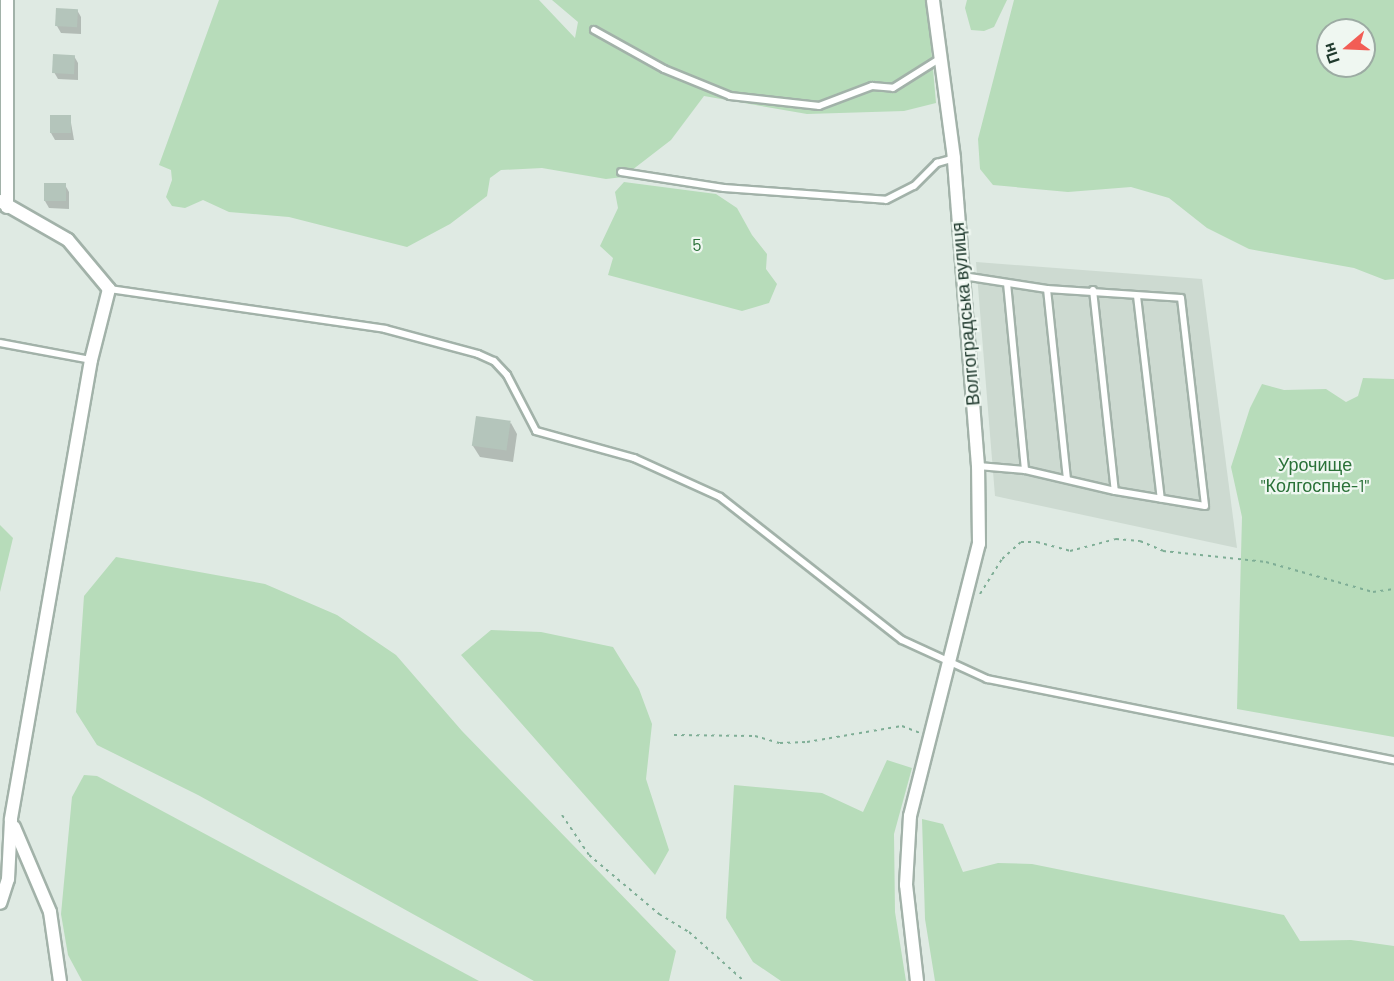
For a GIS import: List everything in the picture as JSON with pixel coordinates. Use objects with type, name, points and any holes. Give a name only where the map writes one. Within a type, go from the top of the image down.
[{"type":"street","points":[[0,903],[8,879],[12,820],[91,360],[109,289],[68,240],[4,204],[7,0]]},
{"type":"street","name":"Волгоградська вулиця","points":[[917,981],[908,918],[906,851],[910,816],[979,544],[978,466],[961,276],[954,158],[939,59],[933,0]]},
{"type":"street","points":[[0,812],[12,820],[27,863],[50,912],[60,981]]},
{"type":"lane","points":[[594,30],[664,69],[730,96],[819,106],[872,86],[893,88],[939,59]]},
{"type":"lane","points":[[621,172],[724,188],[886,200],[914,186],[937,163],[954,158]]},
{"type":"lane","points":[[961,276],[1047,289],[1092,290],[1137,296],[1181,298],[1205,506],[1115,491],[1025,470],[978,466]]},
{"type":"lane","points":[[1007,283],[1025,470]]},
{"type":"lane","points":[[109,289],[385,329],[478,354],[494,361],[507,375],[536,431],[634,458],[720,497],[888,630],[987,679],[1394,760]]},
{"type":"lane","points":[[1047,289],[1067,479]]},
{"type":"lane","points":[[1092,290],[1115,491]]},
{"type":"lane","points":[[1137,296],[1161,499]]},
{"type":"lane","points":[[0,343],[91,360]]},
{"type":"path","points":[[976,600],[1002,559],[1021,542],[1037,542],[1070,551],[1116,539],[1140,541],[1163,551],[1266,562],[1373,592],[1394,589]]},
{"type":"path","points":[[674,735],[755,736],[780,743],[807,742],[902,726],[929,740]]},
{"type":"path","points":[[562,815],[589,855],[659,914],[689,932],[744,981]]},
{"type":"shaded area","points":[[976,262],[1202,279],[1237,548],[995,496]]},
{"type":"green space","points":[[219,0],[539,0],[575,38],[578,22],[552,0],[927,0],[936,103],[904,111],[807,114],[704,96],[671,140],[623,177],[606,179],[542,168],[501,170],[490,178],[487,196],[450,224],[407,247],[289,217],[229,212],[203,200],[185,208],[172,206],[166,197],[172,180],[171,170],[159,165]]},
{"type":"green space","points":[[967,0],[1007,0],[994,27],[984,31],[971,30],[965,8]]},
{"type":"green space","points":[[1014,0],[1394,0],[1394,279],[1385,280],[1354,268],[1249,249],[1207,228],[1169,198],[1131,187],[1068,192],[993,185],[980,169],[978,139]]},
{"type":"green space","name":"5","points":[[624,182],[716,194],[737,208],[752,235],[767,254],[766,269],[777,284],[769,303],[742,311],[608,275],[613,258],[600,246],[618,208],[615,192]]},
{"type":"green space","name":"Урочище \"Колгоспне-1\"","points":[[1363,378],[1394,379],[1394,737],[1237,709],[1242,517],[1231,467],[1250,408],[1262,384],[1284,390],[1326,389],[1346,402],[1358,396]]},
{"type":"green space","points":[[0,525],[13,538],[0,592]]},
{"type":"green space","points":[[116,557],[265,584],[337,615],[396,655],[462,731],[676,951],[669,981],[534,981],[198,795],[97,745],[76,712],[84,596]]},
{"type":"green space","points":[[491,630],[541,632],[613,647],[639,689],[652,724],[646,779],[669,850],[655,875],[461,655]]},
{"type":"green space","points":[[887,760],[912,768],[894,834],[895,912],[906,981],[781,981],[753,962],[726,918],[734,785],[822,793],[863,812]]},
{"type":"green space","points":[[84,775],[97,776],[479,981],[82,981],[68,955],[61,914],[72,797]]},
{"type":"green space","points":[[922,819],[943,824],[963,872],[998,863],[1032,864],[1284,915],[1300,941],[1351,940],[1394,946],[1394,981],[935,981],[925,919]]},
{"type":"building","points":[[56,8],[78,9],[77,27],[55,26]]},
{"type":"building","points":[[53,54],[75,55],[74,74],[52,73]]},
{"type":"building","points":[[50,115],[71,115],[71,133],[50,133]]},
{"type":"building","points":[[44,183],[66,183],[66,201],[44,201]]},
{"type":"building","points":[[476,416],[511,421],[506,451],[472,446]]}]
